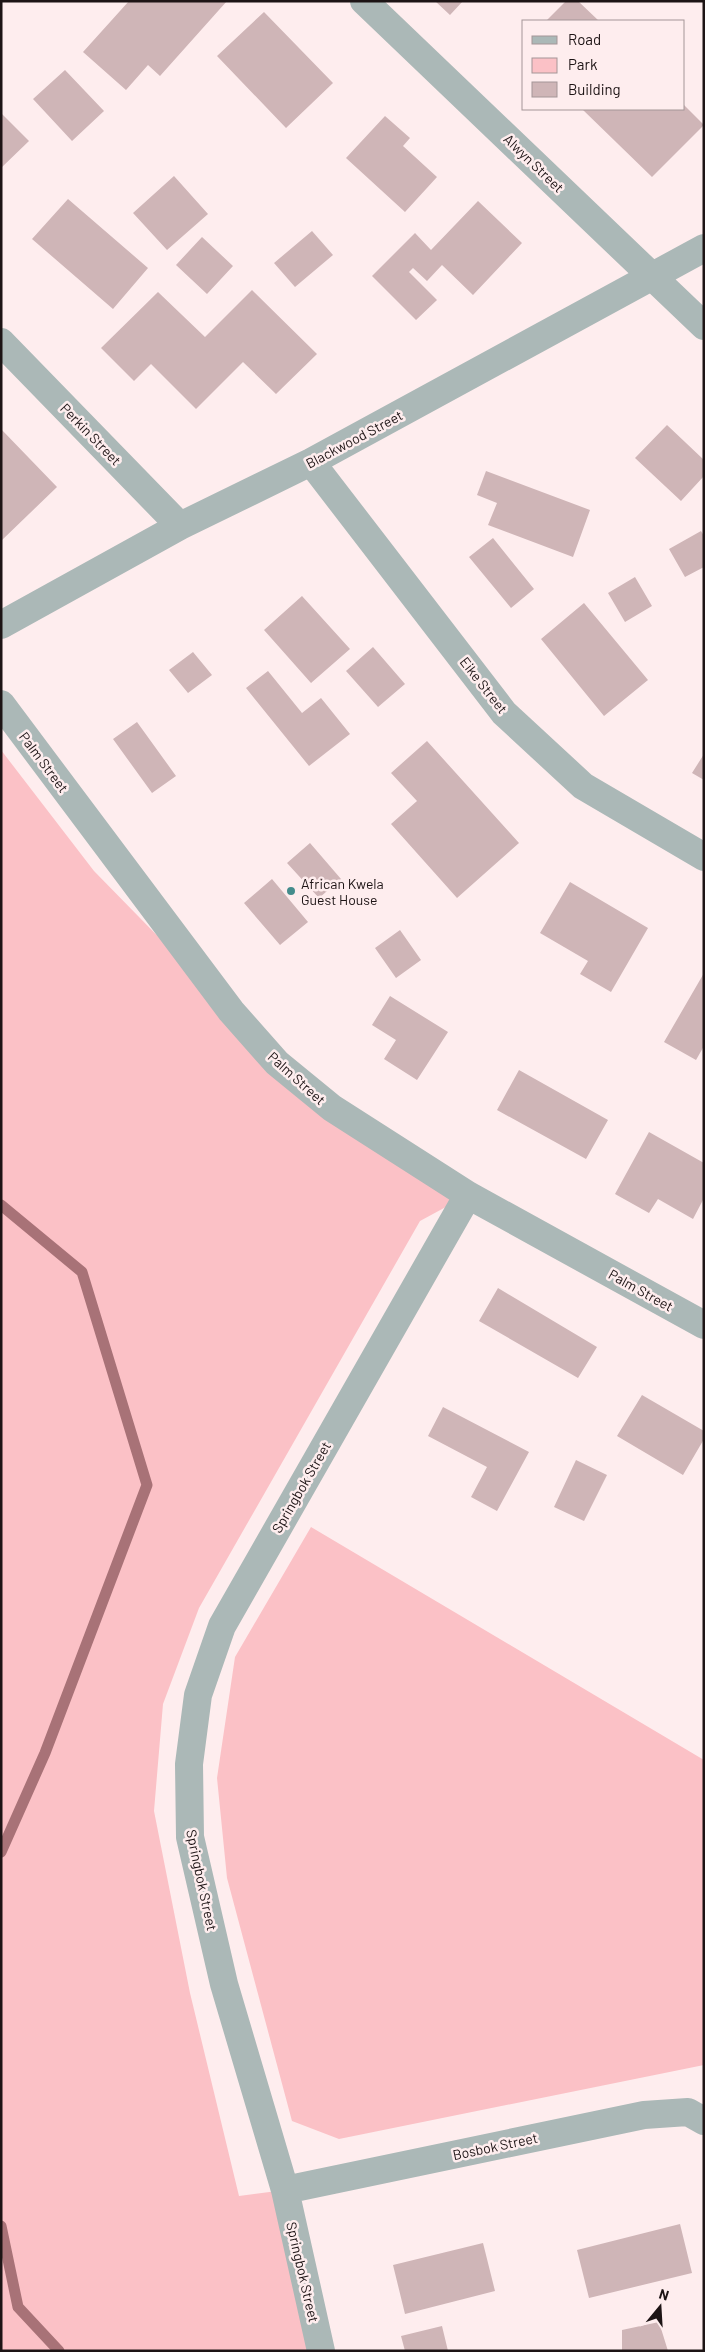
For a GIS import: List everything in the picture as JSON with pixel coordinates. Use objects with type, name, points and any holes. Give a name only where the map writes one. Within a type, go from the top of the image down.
[{"type":"street","name":"Alwyn Street","points":[[364,1],[704,326]]},
{"type":"street","name":"Blackwood Street","points":[[1,625],[180,526],[311,462],[704,248]]},
{"type":"street","name":"Perkin Street","points":[[1,342],[180,526]]},
{"type":"street","name":"Eike Street","points":[[311,462],[504,712],[583,786],[704,857]]},
{"type":"street","name":"Palm Street","points":[[1,704],[231,1011],[277,1063],[332,1108],[468,1195],[704,1325]]},
{"type":"street","name":"Springbok Street","points":[[321,2351],[285,2190],[224,1984],[190,1837],[189,1764],[198,1695],[222,1626],[468,1195]]},
{"type":"street","name":"Bosbok Street","points":[[285,2190],[644,2115],[688,2112],[704,2121]]},
{"type":"green space","points":[[1,750],[94,871],[231,1011],[277,1063],[468,1195],[420,1221],[199,1608],[163,1704],[154,1811],[190,1993],[239,2196],[285,2190],[320,2351],[1,2351]]},
{"type":"green space","points":[[311,1527],[704,1760],[704,2065],[339,2139],[292,2121],[227,1878],[217,1778],[235,1657]]},
{"type":"building","points":[[129,1],[227,1],[160,76],[148,65],[126,90],[83,52]]},
{"type":"building","points":[[435,1],[463,1],[450,15]]},
{"type":"building","points":[[566,1],[578,1],[598,20],[547,20]]},
{"type":"building","points":[[264,12],[333,83],[286,128],[217,56]]},
{"type":"building","points":[[65,70],[104,111],[72,141],[33,99]]},
{"type":"building","points":[[685,106],[704,125],[652,177],[583,110],[685,110]]},
{"type":"building","points":[[1,113],[29,141],[1,168]]},
{"type":"building","points":[[385,116],[410,138],[403,146],[437,177],[405,212],[346,158]]},
{"type":"building","points":[[174,176],[208,214],[167,250],[133,213]]},
{"type":"building","points":[[68,199],[148,268],[113,309],[32,239]]},
{"type":"building","points":[[478,201],[522,243],[473,295],[442,265],[427,281],[413,268],[409,272],[437,300],[416,320],[372,276],[415,233],[431,250]]},
{"type":"building","points":[[312,231],[333,255],[295,287],[274,263]]},
{"type":"building","points":[[202,237],[233,266],[207,294],[176,265]]},
{"type":"building","points":[[252,290],[317,354],[276,394],[243,362],[196,409],[151,364],[134,381],[101,348],[158,292],[205,337]]},
{"type":"building","points":[[667,425],[704,460],[704,476],[681,501],[635,458]]},
{"type":"building","points":[[1,429],[57,487],[1,541]]},
{"type":"building","points":[[486,471],[590,510],[573,557],[488,525],[497,503],[477,495]]},
{"type":"building","points":[[701,531],[704,536],[704,567],[685,577],[669,549]]},
{"type":"building","points":[[493,538],[534,589],[511,608],[469,557]]},
{"type":"building","points":[[635,577],[652,606],[625,622],[608,593]]},
{"type":"building","points":[[302,596],[350,649],[311,683],[264,630]]},
{"type":"building","points":[[584,603],[648,680],[604,716],[541,639]]},
{"type":"building","points":[[373,647],[405,684],[378,707],[346,671]]},
{"type":"building","points":[[193,652],[212,675],[188,693],[169,670]]},
{"type":"building","points":[[268,671],[302,713],[321,698],[350,734],[309,766],[246,688]]},
{"type":"building","points":[[137,722],[176,776],[152,793],[113,739]]},
{"type":"building","points":[[427,741],[519,843],[457,898],[391,824],[417,801],[391,773]]},
{"type":"building","points":[[704,754],[704,780],[692,773]]},
{"type":"building","points":[[310,843],[341,879],[319,898],[287,863]]},
{"type":"building","points":[[272,879],[308,922],[280,945],[244,903]]},
{"type":"building","points":[[570,882],[648,928],[611,992],[580,974],[588,961],[540,933]]},
{"type":"building","points":[[400,930],[421,960],[396,978],[375,948]]},
{"type":"building","points":[[704,973],[704,1046],[696,1060],[664,1042]]},
{"type":"building","points":[[390,996],[448,1032],[417,1080],[384,1059],[396,1040],[372,1025]]},
{"type":"building","points":[[519,1070],[608,1120],[586,1159],[497,1110]]},
{"type":"building","points":[[649,1132],[704,1163],[704,1198],[693,1219],[658,1199],[649,1213],[615,1194]]},
{"type":"building","points":[[498,1288],[597,1347],[578,1378],[479,1321]]},
{"type":"building","points":[[642,1395],[704,1431],[704,1439],[683,1475],[617,1436]]},
{"type":"building","points":[[443,1407],[529,1452],[497,1511],[471,1497],[487,1467],[428,1436]]},
{"type":"building","points":[[576,1460],[607,1475],[584,1521],[554,1507]]},
{"type":"building","points":[[680,2224],[692,2273],[589,2298],[577,2250]]},
{"type":"building","points":[[483,2243],[495,2291],[405,2314],[393,2265]]},
{"type":"building","points":[[659,2322],[668,2351],[622,2351],[622,2330]]},
{"type":"building","points":[[442,2326],[448,2351],[405,2351],[401,2336]]},
{"type":"waterway","points":[[1,1205],[82,1272],[147,1485],[45,1753],[1,1852]]},
{"type":"waterway","points":[[1,2226],[18,2307],[59,2351]]},
{"type":"place","name":"African Kwela Guest House","points":[[291,891]]}]
